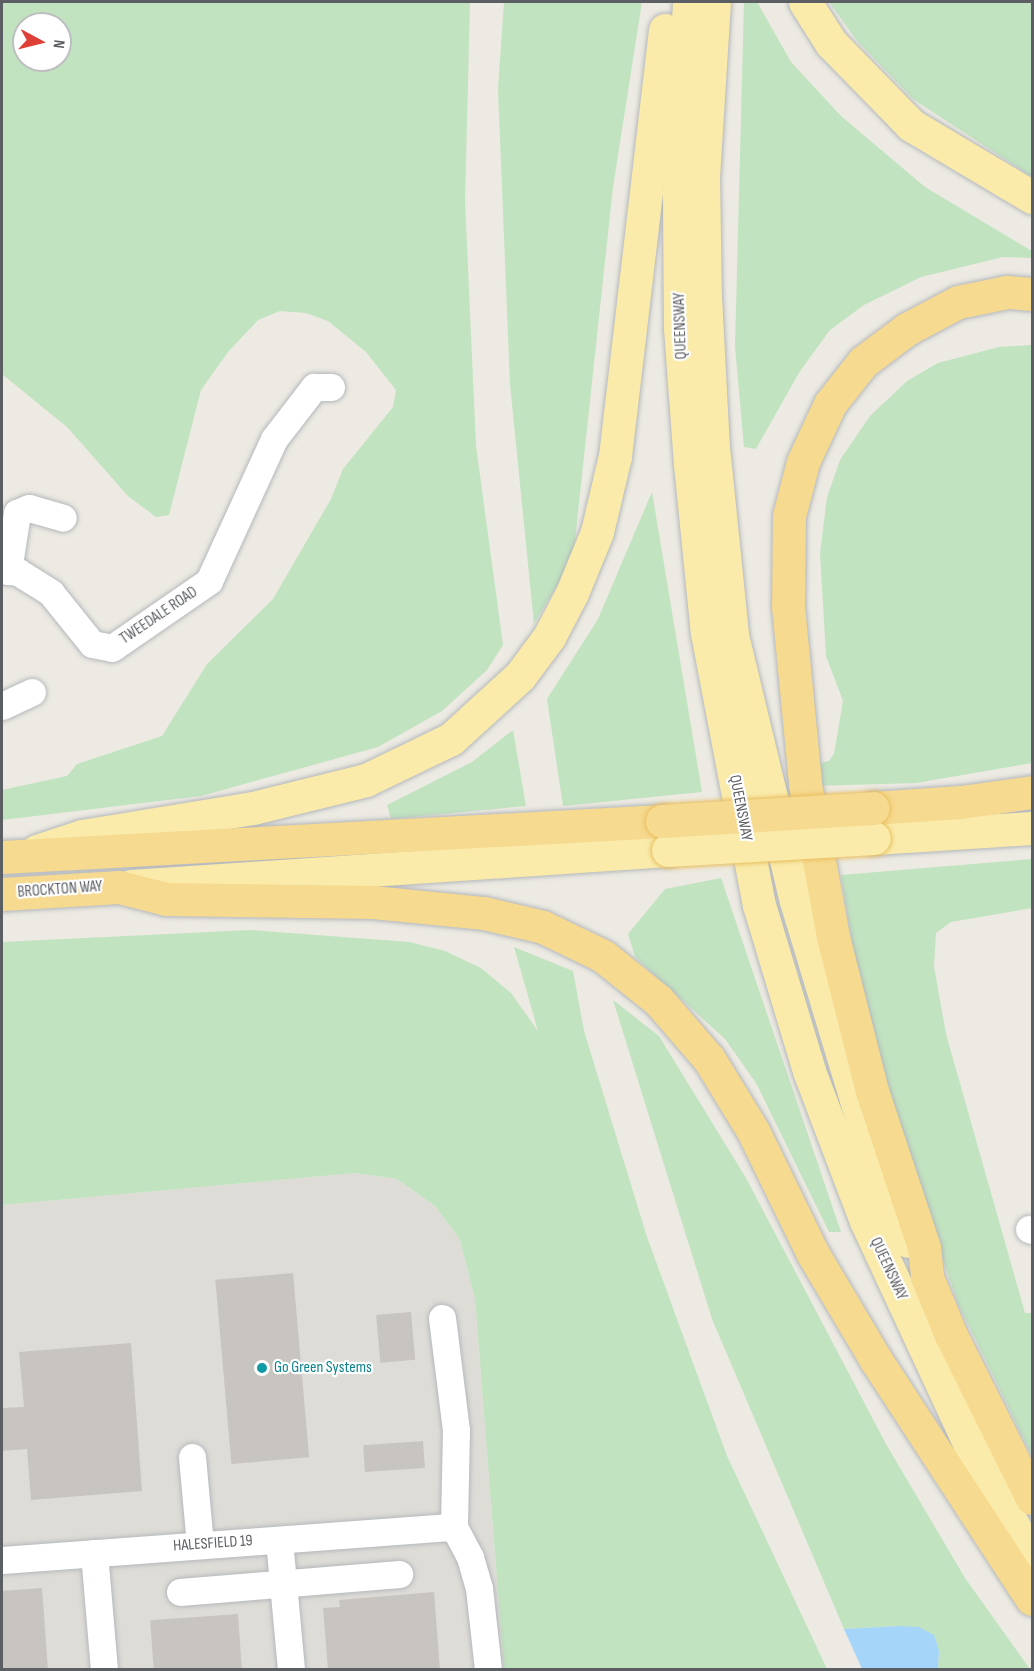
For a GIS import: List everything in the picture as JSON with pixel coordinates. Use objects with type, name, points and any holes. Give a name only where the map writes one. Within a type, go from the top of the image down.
[{"type":"highway","points":[[927,1277],[924,1247],[872,1090],[833,937],[807,795],[788,606],[789,516],[803,462],[830,404],[863,362],[907,329],[958,302],[1007,292],[1032,294]]},
{"type":"highway","points":[[13,856],[518,843],[873,823],[961,802],[1032,792]]},
{"type":"highway","name":"BROCKTON WAY","points":[[2,894],[119,887],[166,899],[373,902],[484,913],[543,927],[603,956],[658,1000],[709,1059],[753,1131],[813,1254],[876,1360],[1032,1599]]},
{"type":"highway","name":"QUEENSWAY","points":[[927,1277],[951,1335],[1032,1498]]},
{"type":"main road","points":[[13,856],[82,836],[253,808],[353,785],[434,749],[489,708],[549,637],[597,532],[615,456],[669,2]]},
{"type":"main road","name":"QUEENSWAY","points":[[689,2],[679,196],[680,328],[689,452],[706,633],[759,905],[809,1071],[866,1221],[971,1447],[1032,1560]]},
{"type":"main road","name":"QUEENSWAY","points":[[714,2],[703,176],[705,296],[713,447],[732,635],[796,900],[871,1149],[911,1251],[927,1277]]},
{"type":"main road","points":[[805,2],[831,43],[912,125],[1032,197]]},
{"type":"main road","points":[[873,823],[1032,828]]},
{"type":"main road","points":[[119,887],[518,843]]},
{"type":"street","name":"TWEEDALE ROAD","points":[[63,518],[29,508],[17,513],[5,570],[18,572],[51,593],[92,644],[112,648],[209,581],[274,439],[314,387],[330,387]]},
{"type":"street","points":[[2,706],[32,692]]},
{"type":"street","points":[[442,1318],[456,1430],[454,1527],[470,1557],[479,1588],[488,1670]]},
{"type":"street","points":[[192,1457],[200,1545]]},
{"type":"street","name":"HALESFIELD 19","points":[[2,1560],[454,1527]]},
{"type":"street","points":[[279,1540],[291,1670]]},
{"type":"street","points":[[94,1553],[104,1670]]},
{"type":"street","points":[[180,1592],[399,1574]]},
{"type":"shaded area","points":[[355,1173],[397,1179],[435,1206],[460,1240],[475,1299],[504,1669],[2,1670],[2,1205]]},
{"type":"green space","points":[[2,2],[470,2],[465,201],[476,446],[503,645],[487,670],[442,711],[378,747],[201,796],[2,820],[2,790],[67,776],[77,764],[162,736],[207,664],[273,599],[331,499],[343,469],[393,407],[396,390],[366,352],[328,321],[306,313],[280,311],[258,320],[228,352],[201,390],[169,515],[156,517],[128,496],[68,428],[2,374]]},
{"type":"green space","points":[[504,2],[642,2],[613,187],[573,559],[534,624],[510,384],[498,89]]},
{"type":"green space","points":[[744,2],[757,2],[791,62],[841,116],[925,187],[1032,251],[1032,258],[1003,257],[921,277],[864,305],[830,330],[800,371],[756,449],[744,447],[735,346]]},
{"type":"green space","points":[[829,2],[1032,2],[1032,177],[913,99],[858,42]]},
{"type":"green space","points":[[1032,345],[1032,763],[916,783],[814,786],[811,766],[829,761],[834,754],[843,701],[826,656],[820,554],[827,497],[840,460],[870,416],[907,381],[938,363],[999,347]]},
{"type":"green space","points":[[652,492],[702,792],[563,806],[547,699],[598,619]]},
{"type":"green space","points":[[513,730],[526,806],[391,819],[387,805],[472,762]]},
{"type":"green space","points":[[1032,859],[1032,908],[951,922],[936,933],[934,967],[946,1034],[1025,1313],[1032,1313],[1032,1456],[958,1304],[924,1205],[862,1001],[841,875]]},
{"type":"green space","points":[[721,878],[841,1232],[829,1232],[756,1083],[725,1039],[635,957],[628,934],[665,889]]},
{"type":"green space","points":[[250,930],[409,942],[445,951],[481,968],[511,993],[538,1031],[514,947],[573,971],[584,1031],[647,1237],[727,1456],[827,1669],[504,1669],[475,1299],[460,1240],[435,1206],[397,1179],[355,1173],[2,1205],[2,942]]},
{"type":"green space","points":[[613,1000],[659,1036],[746,1178],[886,1444],[965,1578],[1030,1669],[938,1669],[939,1651],[898,1626],[844,1629],[712,1319]]},
{"type":"water","points":[[919,1627],[934,1635],[939,1651],[938,1669],[862,1669],[844,1629]]},
{"type":"building","name":"Go Green Systems","points":[[293,1273],[309,1457],[231,1464],[215,1280]]},
{"type":"building","points":[[411,1312],[415,1360],[380,1363],[376,1315]]},
{"type":"building","points":[[131,1343],[142,1491],[31,1500],[27,1449],[2,1451],[2,1408],[24,1407],[19,1352]]},
{"type":"building","points":[[423,1441],[425,1468],[365,1472],[363,1445]]},
{"type":"building","points":[[42,1588],[48,1670],[2,1670],[2,1591]]},
{"type":"building","points":[[434,1592],[440,1670],[328,1670],[323,1608],[340,1607],[339,1600]]},
{"type":"building","points":[[238,1614],[242,1670],[154,1670],[150,1620]]},
{"type":"place","name":"Go Green Systems","points":[[262,1368]]}]
